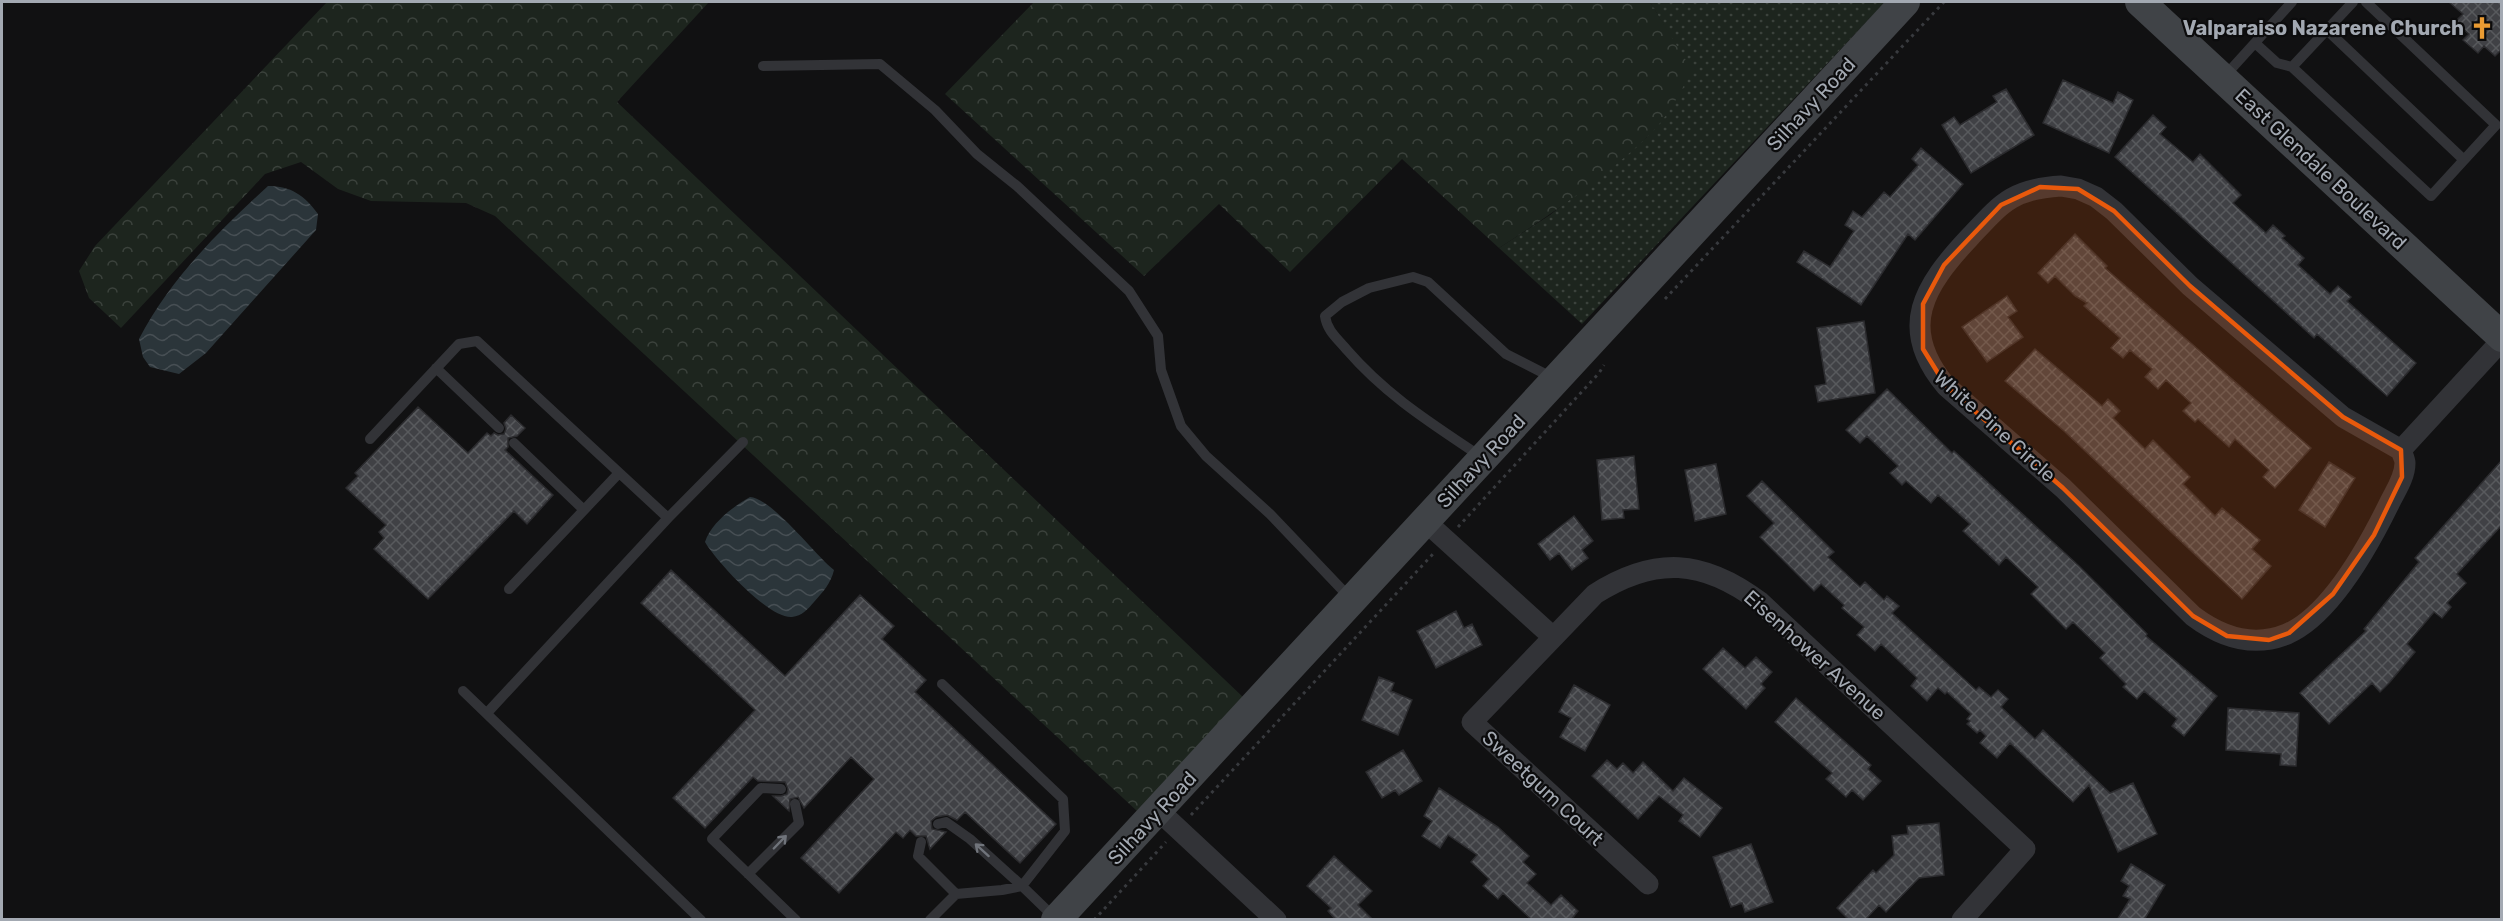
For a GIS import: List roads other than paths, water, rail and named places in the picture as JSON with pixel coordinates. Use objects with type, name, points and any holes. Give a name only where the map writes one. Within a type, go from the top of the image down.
[{"type":"street","name":"Silhavy Road","points":[[1057,919],[1168,820],[1352,601],[1436,531],[1484,458],[1905,2]]},
{"type":"street","name":"East Glendale Boulevard","points":[[2140,2],[2502,338]]},
{"type":"street","name":"White Pine Circle","points":[[2061,186],[2078,189],[2096,197],[2114,211],[2190,286],[2343,417],[2401,450],[2405,463],[2402,477],[2374,535],[2333,594],[2310,617],[2289,633],[2269,640],[2248,640],[2227,636],[2213,630],[2193,616],[2063,488],[1946,386],[1931,368],[1923,349],[1920,328],[1923,304],[1931,284],[1944,265],[2001,205],[2018,193],[2040,187],[2061,186]]},
{"type":"street","points":[[2401,450],[2502,338]]},
{"type":"street","points":[[1436,531],[1552,637]]},
{"type":"street","name":"Eisenhower Avenue","points":[[1552,637],[1595,594],[1614,582],[1637,573],[1661,568],[1689,569],[1716,574],[1739,586],[1760,602],[2025,849],[1962,920]]},
{"type":"street","name":"Sweetgum Court","points":[[1552,637],[1472,722],[1648,884]]},
{"type":"street","points":[[1168,820],[1276,920]]},
{"type":"lane","points":[[2223,78],[2292,2]]},
{"type":"lane","points":[[2292,67],[2353,2]]},
{"type":"lane","points":[[2255,43],[2277,63],[2292,67],[2432,196],[2496,126],[2366,2]]},
{"type":"lane","points":[[2327,30],[2464,160]]},
{"type":"lane","points":[[763,66],[879,64],[935,110],[978,154],[1017,186],[1129,291],[1158,336],[1161,370],[1180,426],[1206,456],[1270,514],[1352,601]]},
{"type":"lane","points":[[1484,458],[1398,401],[1364,370],[1327,327],[1325,316],[1342,302],[1370,288],[1413,277],[1428,282],[1506,354],[1556,380]]},
{"type":"lane","points":[[370,440],[459,344],[477,341],[668,518]]},
{"type":"lane","points":[[436,368],[499,428]]},
{"type":"lane","points":[[487,713],[668,518],[743,442]]},
{"type":"lane","points":[[514,443],[584,510]]},
{"type":"lane","points":[[509,589],[619,473]]},
{"type":"lane","points":[[930,920],[956,894],[1022,886],[1065,831],[1063,799],[942,684]]},
{"type":"lane","points":[[463,691],[701,920]]},
{"type":"lane","points":[[781,789],[761,788],[712,839],[796,920]]},
{"type":"lane","points":[[748,874],[799,823],[795,804]]},
{"type":"lane","points":[[938,824],[946,822],[970,839],[1057,919]]},
{"type":"lane","points":[[921,842],[918,856],[956,894]]},
{"type":"water","points":[[268,186],[290,190],[308,202],[318,214],[316,230],[206,353],[179,374],[150,367],[143,357],[139,339],[151,317],[197,257]]},
{"type":"water","points":[[750,497],[770,507],[834,570],[823,591],[807,610],[799,615],[792,617],[782,615],[757,599],[731,575],[705,542],[712,528],[730,510]]},
{"type":"place","name":"Valparaiso Nazarene Church","points":[[2482,28]]}]
